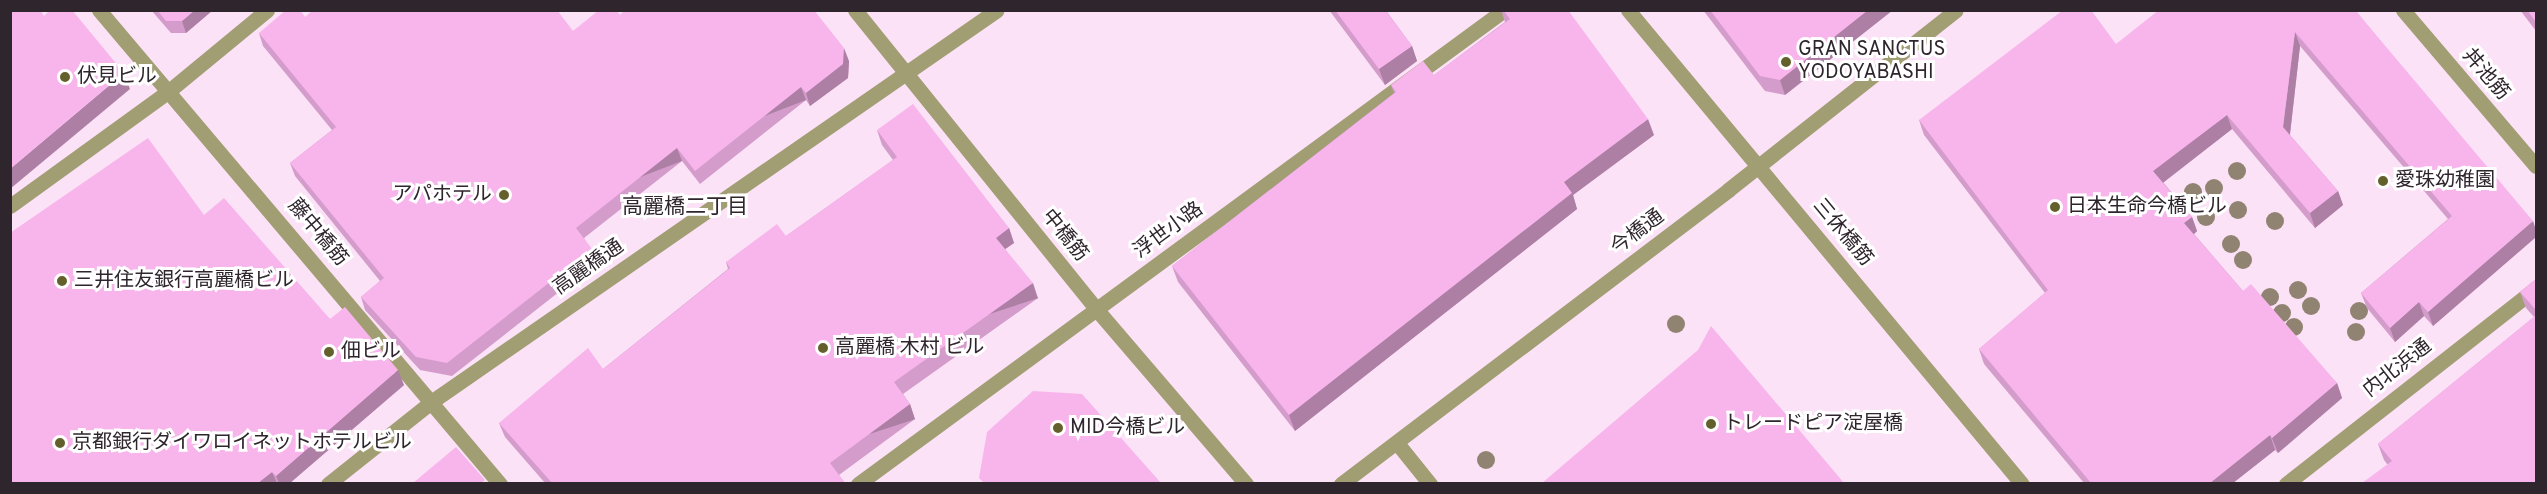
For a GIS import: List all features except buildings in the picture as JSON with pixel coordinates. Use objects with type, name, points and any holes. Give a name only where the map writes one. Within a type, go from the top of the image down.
[{"type":"street","name":"藤中橋筋","points":[[99,10],[170,90],[500,483]]},
{"type":"street","points":[[10,207],[170,90],[267,10]]},
{"type":"street","name":"中橋筋","points":[[855,10],[1097,310],[1246,483]]},
{"type":"street","name":"高麗橋通","points":[[328,483],[431,402],[997,10]]},
{"type":"street","name":"浮世小路","points":[[858,483],[1504,10]]},
{"type":"street","name":"三休橋筋","points":[[1628,10],[2022,483]]},
{"type":"street","name":"今橋通","points":[[1341,483],[1397,443],[1759,166],[1956,10]]},
{"type":"street","name":"丼池筋","points":[[2403,10],[2536,166]]},
{"type":"street","name":"内北浜通","points":[[2286,483],[2536,288]]},
{"type":"street","points":[[1397,443],[1430,483]]},
{"type":"place","name":"GRAN SANCTUS YODOYABASHI","points":[[1786,62]]},
{"type":"place","name":"伏見ビル","points":[[65,77]]},
{"type":"place","name":"愛珠幼稚園","points":[[2383,181]]},
{"type":"place","name":"アパホテル","points":[[504,195]]},
{"type":"place","name":"日本生命今橋ビル","points":[[2055,207]]},
{"type":"place","name":"三井住友銀行高麗橋ビル","points":[[62,281]]},
{"type":"place","name":"高麗橋 木村 ビル","points":[[823,348]]},
{"type":"place","name":"佃ビル","points":[[329,352]]},
{"type":"place","name":"トレードピア淀屋橋","points":[[1711,424]]},
{"type":"place","name":"MID今橋ビル","points":[[1058,428]]},
{"type":"place","name":"京都銀行ダイワロイネットホテルビル","points":[[60,443]]},
{"type":"district","name":"高麗橋二丁目","points":[[685,208]]}]
